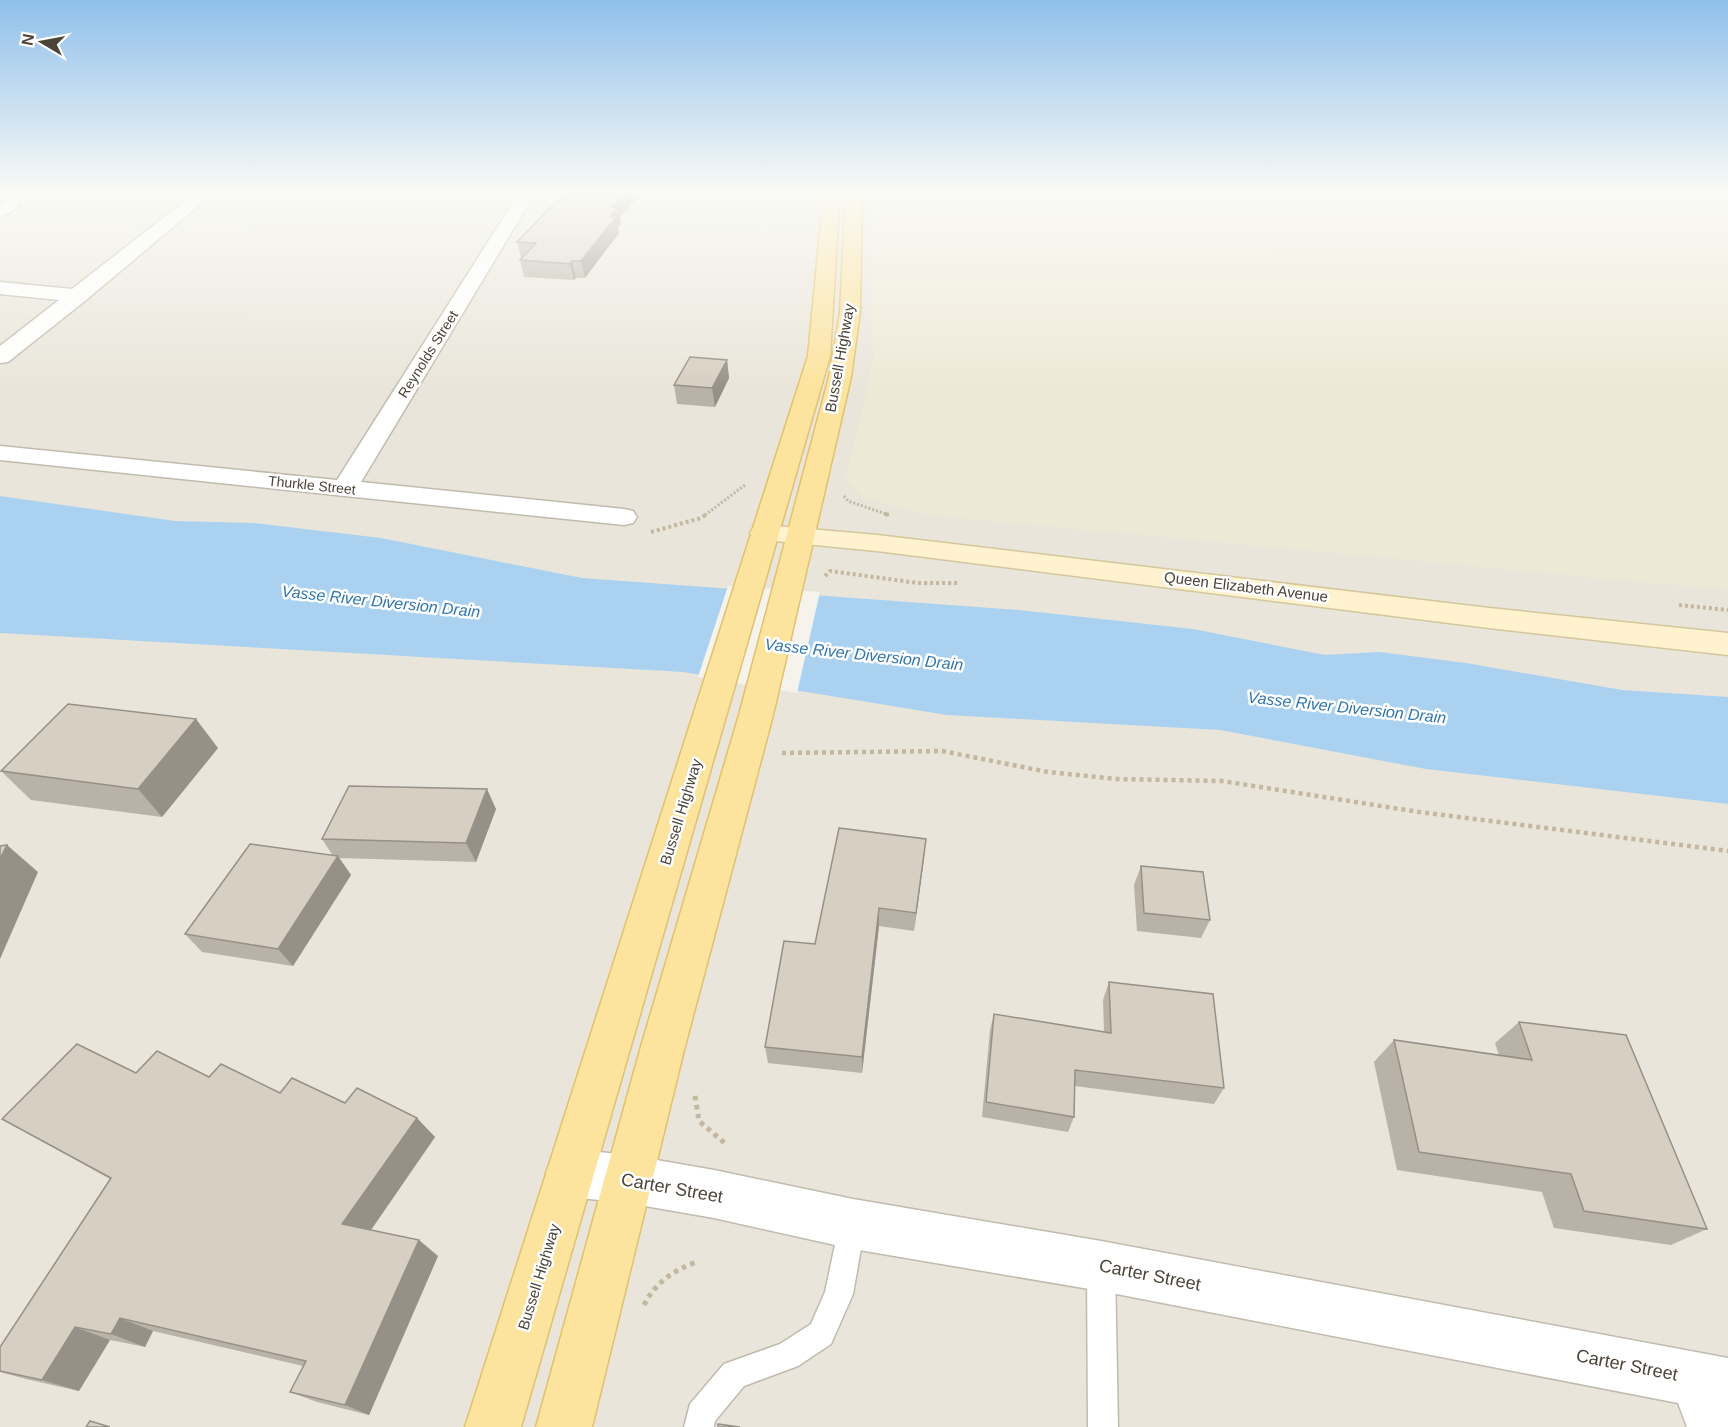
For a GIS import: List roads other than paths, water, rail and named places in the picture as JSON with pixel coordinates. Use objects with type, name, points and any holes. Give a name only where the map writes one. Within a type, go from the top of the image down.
[{"type":"main road","name":"Bussell Highway","points":[[493,1427],[819,357],[827,257]]},
{"type":"main road","name":"Bussell Highway","points":[[564,1427],[665,1038],[756,715],[790,585],[840,377],[850,312],[852,257]]},
{"type":"street","points":[[0,357],[127,257]]},
{"type":"street","name":"Reynolds Street","points":[[345,488],[488,257]]},
{"type":"street","points":[[0,288],[79,296]]},
{"type":"street","name":"Thurkle Street","points":[[0,453],[624,517]]},
{"type":"street","name":"Queen Elizabeth Avenue","points":[[765,533],[801,535],[1728,644]]},
{"type":"street","name":"Carter Street","points":[[570,1173],[628,1179],[714,1194],[853,1224],[1101,1266],[1712,1382]]},
{"type":"street","points":[[1712,1382],[1715,1427]]},
{"type":"lane","points":[[699,1427],[700,1415],[734,1374],[788,1356],[821,1334],[839,1294],[853,1224]]},
{"type":"lane","points":[[1101,1266],[1103,1427]]},
{"type":"water","name":"Vasse River Diversion Drain","points":[[0,496],[175,521],[254,523],[381,538],[582,578],[1019,610],[1193,629],[1325,655],[1379,652],[1466,663],[1622,690],[1728,697],[1728,804],[1426,769],[1220,730],[947,715],[683,672],[0,633]]}]
